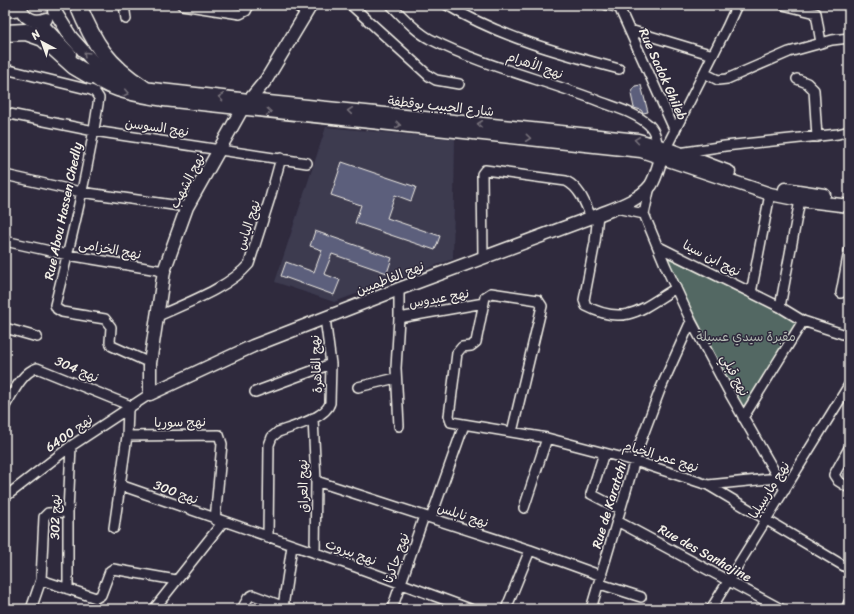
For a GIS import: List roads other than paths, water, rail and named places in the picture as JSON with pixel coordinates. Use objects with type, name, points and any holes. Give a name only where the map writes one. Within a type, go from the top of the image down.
[{"type":"highway","points":[[78,5],[102,53],[124,76],[143,88]]},
{"type":"highway","points":[[5,33],[26,32],[43,38],[74,66],[91,76]]},
{"type":"main road","name":"شارع الحبيب بوقطفة","points":[[21,7],[28,18],[39,21],[91,76],[116,90],[164,100],[245,105],[638,140],[660,151],[770,194],[800,200],[849,206]]},
{"type":"main road","points":[[5,11],[21,7]]},
{"type":"main road","name":"شارع الحبيب بوقطفة","points":[[55,8],[71,37],[97,66],[113,76],[143,88],[245,105]]},
{"type":"main road","points":[[39,21],[48,18],[55,8]]},
{"type":"main road","name":"نهج الشهب","points":[[150,394],[150,363],[164,271],[187,207],[245,105],[266,80],[309,9]]},
{"type":"main road","name":"شارع الحبيب بوقطفة","points":[[660,151],[679,153],[763,184],[849,199]]},
{"type":"main road","points":[[651,184],[660,151]]},
{"type":"main road","name":"نهج الفاطميين","points":[[150,394],[253,346],[398,289],[616,208],[636,198],[651,184]]},
{"type":"street","points":[[124,5],[126,19]]},
{"type":"street","points":[[182,5],[240,14],[246,11],[249,5]]},
{"type":"street","points":[[296,5],[309,9]]},
{"type":"street","points":[[351,5],[392,41],[428,76],[436,80],[459,84]]},
{"type":"street","name":"نهج الأهرام","points":[[391,5],[429,39],[487,63],[582,95],[634,116],[649,125],[656,138],[660,151]]},
{"type":"street","points":[[447,5],[473,21],[502,33],[548,50],[619,69]]},
{"type":"street","points":[[607,5],[619,7]]},
{"type":"street","points":[[660,151],[675,131],[737,5]]},
{"type":"street","points":[[783,5],[816,9],[821,44]]},
{"type":"street","name":"Rue Sadok Ghileb","points":[[619,7],[675,131]]},
{"type":"street","points":[[630,30],[713,55]]},
{"type":"street","points":[[704,73],[718,80],[726,79],[790,52],[832,40],[849,38]]},
{"type":"street","name":"Rue Abou Hassen Chedly","points":[[5,69],[95,92],[99,98],[94,131],[68,255],[55,305],[57,309],[105,319],[111,327],[110,342],[112,346],[150,363]]},
{"type":"street","points":[[797,79],[808,83],[814,90],[817,137]]},
{"type":"street","name":"نهج السوسن","points":[[5,113],[94,131],[281,158],[306,163]]},
{"type":"street","points":[[679,153],[725,146],[817,137],[849,131]]},
{"type":"street","name":"نهج الياس","points":[[156,317],[230,281],[242,272],[249,264],[281,158]]},
{"type":"street","points":[[484,258],[482,174],[487,169],[566,181],[572,184],[582,197],[594,216],[595,242],[584,300],[586,306],[617,316],[627,316],[636,313],[676,288]]},
{"type":"street","points":[[5,175],[81,192],[187,207]]},
{"type":"street","points":[[651,184],[644,214],[658,247]]},
{"type":"street","points":[[751,293],[770,194]]},
{"type":"street","points":[[780,307],[800,200]]},
{"type":"street","points":[[616,208],[644,214]]},
{"type":"street","name":"نهج الخزامى","points":[[5,241],[68,255],[164,271]]},
{"type":"street","name":"نهج ابن سينا","points":[[658,247],[780,307],[803,321],[849,336]]},
{"type":"street","name":"نهج قبلي","points":[[658,247],[691,321],[743,418],[785,490]]},
{"type":"street","points":[[841,293],[849,251]]},
{"type":"street","points":[[398,289],[399,318],[396,378],[399,426]]},
{"type":"street","points":[[484,303],[487,295],[494,293],[538,300],[542,306],[512,432]]},
{"type":"street","name":"نهج عبدوس","points":[[399,318],[484,303]]},
{"type":"street","name":"نهج عمر الخيام","points":[[484,303],[476,342],[471,346],[462,347],[458,353],[449,416],[451,422],[548,438],[635,461],[708,485],[849,569]]},
{"type":"street","name":"نهج القاهرة","points":[[313,418],[322,414],[329,408],[330,364],[325,318]]},
{"type":"street","name":"Rue de Karatchi","points":[[592,609],[640,443],[660,390],[691,321]]},
{"type":"street","points":[[743,418],[803,321]]},
{"type":"street","points":[[5,328],[37,337]]},
{"type":"street","points":[[255,392],[330,364]]},
{"type":"street","name":"نهج 304","points":[[5,406],[26,374],[30,370],[37,368],[130,408]]},
{"type":"street","points":[[358,387],[396,378]]},
{"type":"street","name":"نهج مارسيليا","points":[[711,609],[849,385]]},
{"type":"street","name":"نهج 6400","points":[[5,497],[71,446],[150,394]]},
{"type":"street","points":[[114,528],[130,408]]},
{"type":"street","points":[[268,538],[269,445],[272,437],[278,432],[313,418]]},
{"type":"street","name":"نهج العراق","points":[[313,418],[316,481],[315,553]]},
{"type":"street","name":"نهج جاكرتا","points":[[392,609],[464,425]]},
{"type":"street","name":"نهج سوريا","points":[[127,436],[219,435],[222,444],[219,521]]},
{"type":"street","points":[[524,508],[548,438]]},
{"type":"street","name":"نهج 302","points":[[68,589],[68,512],[71,446]]},
{"type":"street","points":[[849,448],[834,475],[838,481],[849,488]]},
{"type":"street","points":[[604,453],[591,494],[593,497],[620,509]]},
{"type":"street","points":[[708,485],[778,478]]},
{"type":"street","name":"نهج نابلس","points":[[316,481],[530,550],[641,597]]},
{"type":"street","name":"نهج 300","points":[[120,486],[219,521]]},
{"type":"street","points":[[32,609],[42,580],[44,517],[48,513],[68,512]]},
{"type":"street","points":[[154,609],[219,521]]},
{"type":"street","name":"نهج بيروت","points":[[219,521],[401,583],[449,605],[470,609]]},
{"type":"street","name":"Rue des Sanhajine","points":[[617,521],[781,609]]},
{"type":"street","points":[[242,609],[248,598],[253,595],[286,608],[292,546]]},
{"type":"street","points":[[506,609],[530,550]]},
{"type":"street","points":[[42,580],[99,598],[110,571],[113,569],[176,580]]},
{"type":"park label","name":"مقبرة سيدي عسيلة","points":[[746,336]]}]
